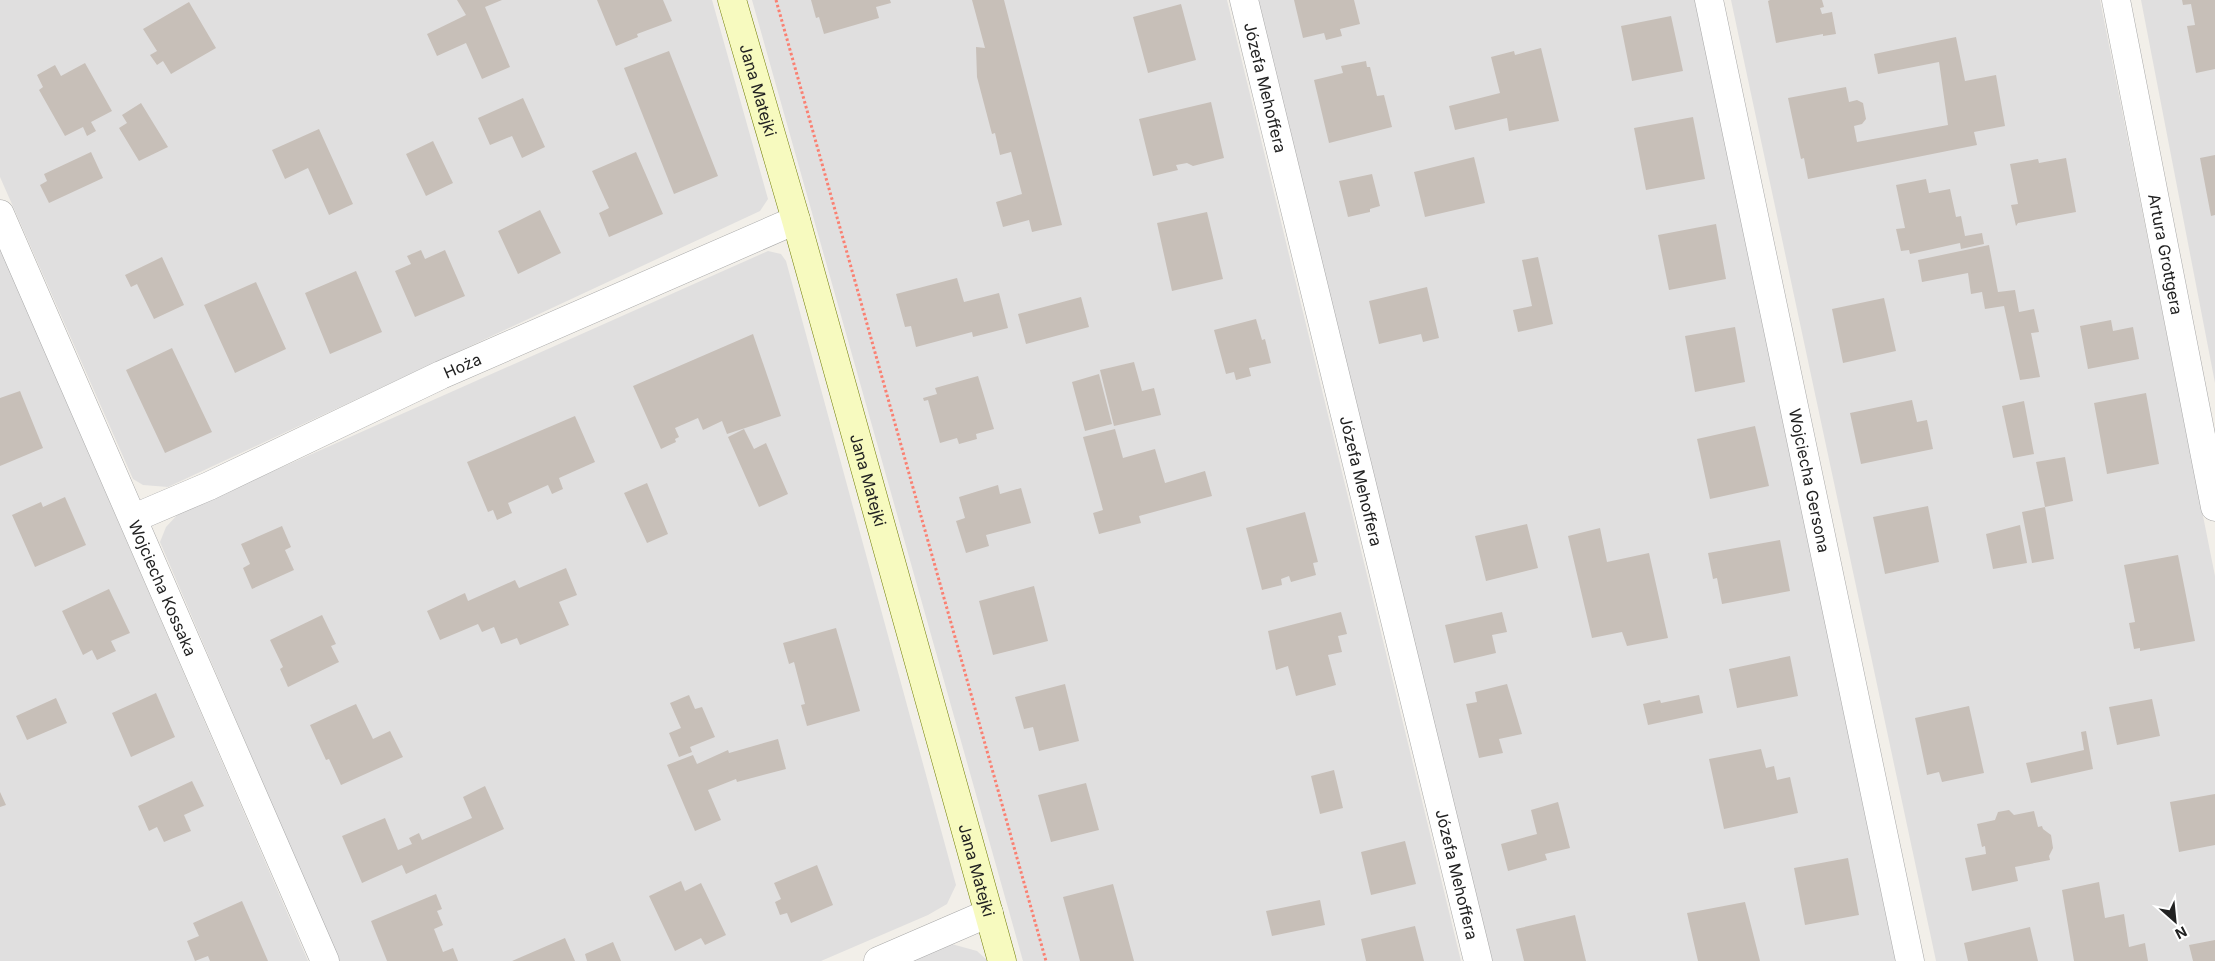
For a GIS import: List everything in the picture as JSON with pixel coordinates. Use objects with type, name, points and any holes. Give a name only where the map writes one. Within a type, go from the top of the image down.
[{"type":"street","name":"Jana Matejki","points":[[732,0],[796,220],[1002,961]]},
{"type":"street","name":"Józefa Mehoffera","points":[[1244,0],[1478,961]]},
{"type":"street","name":"Wojciecha Gersona","points":[[1709,0],[1910,961]]},
{"type":"street","name":"Artura Grottgera","points":[[2116,0],[2215,507]]},
{"type":"street","name":"Wojciecha Kossaka","points":[[0,214],[134,518],[240,770],[324,961]]},
{"type":"street","name":"Hoża","points":[[134,518],[209,486],[440,375],[796,220]]},
{"type":"street","points":[[878,961],[989,913]]},
{"type":"path","points":[[776,0],[1046,961]]},
{"type":"shaded area","points":[[0,0],[712,0],[768,199],[760,211],[168,487],[143,485],[133,479],[0,177]]},
{"type":"shaded area","points":[[752,0],[1227,0],[1461,961],[1023,961]]},
{"type":"shaded area","points":[[1257,0],[1699,0],[1896,961],[1492,961]]},
{"type":"shaded area","points":[[1731,0],[2100,0],[2215,576],[2215,961],[1936,961]]},
{"type":"shaded area","points":[[2141,0],[2215,0],[2215,383]]},
{"type":"shaded area","points":[[0,248],[308,961],[0,961]]},
{"type":"shaded area","points":[[768,251],[781,254],[786,261],[956,885],[947,904],[928,915],[821,961],[339,961],[160,542],[166,527],[179,513]]},
{"type":"shaded area","points":[[948,943],[977,951],[988,961],[906,961]]},
{"type":"building","points":[[457,0],[502,0],[485,7],[510,67],[482,79],[466,43],[437,56],[427,34],[466,15]]},
{"type":"building","points":[[597,0],[663,0],[672,21],[637,34],[638,37],[616,46]]},
{"type":"building","points":[[811,0],[890,0],[891,3],[876,7],[879,18],[824,34],[819,17],[816,18]]},
{"type":"building","points":[[972,0],[1004,0],[1062,225],[1032,232],[1029,220],[1003,227],[996,202],[1022,194],[1011,152],[1000,155],[995,133],[992,134],[977,77],[976,47],[985,48]]},
{"type":"building","points":[[1294,0],[1354,0],[1360,24],[1340,29],[1342,36],[1326,40],[1324,33],[1303,38]]},
{"type":"building","points":[[1822,0],[1824,7],[1820,8],[1822,14],[1832,12],[1836,34],[1823,36],[1823,34],[1776,43],[1768,1]]},
{"type":"building","points":[[2182,0],[2215,0],[2215,69],[2196,73],[2187,26],[2195,25],[2191,4],[2183,5]]},
{"type":"building","points":[[189,2],[216,48],[171,74],[163,61],[157,65],[150,55],[157,51],[143,29]]},
{"type":"building","points":[[1181,4],[1196,60],[1148,73],[1133,17]]},
{"type":"building","points":[[1671,16],[1683,71],[1632,81],[1621,26]]},
{"type":"building","points":[[1956,37],[1965,81],[1996,75],[2005,126],[1974,132],[1977,145],[1808,179],[1804,158],[1801,159],[1788,98],[1846,87],[1849,102],[1857,100],[1863,103],[1866,119],[1862,124],[1854,126],[1857,142],[1948,125],[1939,62],[1878,74],[1874,54]]},
{"type":"building","points":[[1541,48],[1559,121],[1509,131],[1507,118],[1455,130],[1449,106],[1500,93],[1491,57],[1514,51],[1515,55]]},
{"type":"building","points":[[669,51],[718,176],[674,194],[624,68]]},
{"type":"building","points":[[1366,61],[1367,67],[1370,67],[1377,96],[1384,95],[1392,127],[1329,143],[1314,80],[1343,73],[1341,66]]},
{"type":"building","points":[[85,63],[112,111],[91,122],[96,131],[87,136],[83,127],[65,136],[39,90],[43,87],[37,75],[55,65],[61,76]]},
{"type":"building","points":[[523,98],[545,147],[522,158],[512,136],[490,145],[478,118]]},
{"type":"building","points":[[1211,102],[1224,158],[1193,166],[1187,163],[1176,165],[1178,170],[1153,176],[1139,119]]},
{"type":"building","points":[[141,103],[168,147],[139,161],[119,128],[127,123],[122,115]]},
{"type":"building","points":[[1693,117],[1705,179],[1646,190],[1634,128]]},
{"type":"building","points":[[319,129],[353,204],[329,215],[308,168],[285,179],[272,150]]},
{"type":"building","points":[[433,141],[453,183],[426,196],[406,154]]},
{"type":"building","points":[[91,152],[103,178],[49,203],[40,185],[47,181],[44,174]]},
{"type":"building","points":[[636,152],[663,214],[609,237],[599,213],[609,208],[592,171]]},
{"type":"building","points":[[2215,155],[2215,215],[2211,216],[2200,158]]},
{"type":"building","points":[[1474,157],[1485,203],[1425,217],[1414,172]]},
{"type":"building","points":[[2066,158],[2076,212],[2018,223],[2016,226],[2011,205],[2018,204],[2010,164],[2038,159],[2039,163]]},
{"type":"building","points":[[1372,174],[1380,206],[1370,209],[1370,212],[1348,217],[1339,181]]},
{"type":"building","points":[[1926,179],[1929,193],[1950,189],[1956,217],[1961,216],[1965,236],[1982,233],[1984,244],[1961,249],[1960,243],[1910,254],[1909,250],[1901,251],[1896,229],[1905,228],[1896,185]]},
{"type":"building","points":[[540,210],[561,253],[518,274],[498,231]]},
{"type":"building","points":[[1207,212],[1223,279],[1172,291],[1157,223]]},
{"type":"building","points":[[1716,224],[1726,279],[1669,290],[1658,235]]},
{"type":"building","points":[[1989,245],[1998,292],[2015,290],[2019,312],[2034,309],[2039,332],[2031,333],[2040,377],[2020,380],[2004,306],[1985,309],[1982,292],[1971,294],[1968,273],[1922,282],[1918,260]]},
{"type":"building","points":[[421,250],[425,259],[445,250],[465,296],[415,317],[395,271],[411,264],[407,256]]},
{"type":"building","points":[[162,257],[184,305],[154,319],[137,284],[131,287],[125,275]]},
{"type":"building","points":[[1538,257],[1553,324],[1518,332],[1513,310],[1532,306],[1522,260]]},
{"type":"building","points":[[356,271],[382,332],[330,354],[305,293]]},
{"type":"building","points":[[957,278],[964,302],[999,293],[1008,328],[973,337],[972,332],[916,347],[911,326],[905,327],[896,294]]},
{"type":"building","points":[[256,282],[286,349],[235,373],[204,305]]},
{"type":"building","points":[[1427,287],[1439,338],[1423,342],[1421,334],[1379,344],[1369,301]]},
{"type":"building","points":[[1081,297],[1089,327],[1026,344],[1018,314]]},
{"type":"building","points":[[1884,298],[1896,351],[1843,363],[1832,309]]},
{"type":"building","points":[[1256,319],[1262,340],[1265,339],[1271,363],[1249,368],[1251,376],[1236,380],[1234,372],[1226,374],[1214,330]]},
{"type":"building","points":[[2111,320],[2113,331],[2133,327],[2139,359],[2088,369],[2080,326]]},
{"type":"building","points":[[1735,327],[1745,382],[1695,392],[1685,336]]},
{"type":"building","points":[[753,334],[781,416],[727,434],[722,421],[703,430],[698,418],[675,428],[679,437],[675,439],[676,442],[661,449],[633,386]]},
{"type":"building","points":[[172,348],[212,432],[165,453],[126,370]]},
{"type":"building","points":[[1134,362],[1142,391],[1154,388],[1161,415],[1114,426],[1100,370]]},
{"type":"building","points":[[1099,374],[1112,424],[1085,431],[1072,382]]},
{"type":"building","points":[[978,376],[994,429],[976,434],[977,439],[959,444],[957,438],[940,443],[928,400],[924,401],[923,398],[937,394],[935,388]]},
{"type":"building","points":[[20,391],[43,448],[0,466],[0,398]]},
{"type":"building","points":[[2146,393],[2159,464],[2107,474],[2094,403]]},
{"type":"building","points":[[1912,400],[1917,422],[1927,420],[1933,449],[1861,464],[1850,413]]},
{"type":"building","points":[[2024,401],[2034,454],[2013,458],[2002,406]]},
{"type":"building","points":[[575,416],[595,462],[559,478],[563,489],[552,494],[548,485],[508,503],[512,513],[497,520],[493,510],[488,512],[467,462]]},
{"type":"building","points":[[1755,426],[1769,486],[1710,499],[1697,439]]},
{"type":"building","points":[[744,429],[754,449],[766,443],[788,494],[759,507],[728,437]]},
{"type":"building","points":[[1115,429],[1123,458],[1155,449],[1165,483],[1205,471],[1212,496],[1139,516],[1141,523],[1099,534],[1093,513],[1103,510],[1083,437]]},
{"type":"building","points":[[2065,457],[2073,501],[2045,507],[2036,462]]},
{"type":"building","points":[[647,483],[668,534],[647,543],[624,493]]},
{"type":"building","points":[[998,485],[1000,494],[1021,488],[1031,523],[986,535],[989,546],[966,553],[956,521],[965,518],[959,497]]},
{"type":"building","points":[[65,497],[86,545],[35,567],[12,515],[41,502],[43,507]]},
{"type":"building","points":[[1928,506],[1939,562],[1885,574],[1873,517]]},
{"type":"building","points":[[2045,507],[2054,559],[2032,563],[2022,512]]},
{"type":"building","points":[[1305,512],[1318,562],[1313,563],[1316,575],[1291,582],[1289,576],[1281,579],[1282,585],[1262,590],[1246,528]]},
{"type":"building","points":[[1527,524],[1538,568],[1486,581],[1475,536]]},
{"type":"building","points":[[2020,525],[2027,563],[1993,569],[1986,534]]},
{"type":"building","points":[[282,526],[291,547],[285,550],[294,570],[252,589],[243,568],[250,564],[241,544]]},
{"type":"building","points":[[1600,528],[1607,562],[1649,553],[1668,638],[1627,646],[1622,632],[1592,638],[1568,536]]},
{"type":"building","points":[[1780,540],[1790,591],[1722,604],[1717,578],[1713,579],[1708,553]]},
{"type":"building","points":[[2178,555],[2195,641],[2140,651],[2140,648],[2134,649],[2129,623],[2135,622],[2124,565]]},
{"type":"building","points":[[566,568],[577,595],[559,602],[569,625],[520,645],[517,638],[501,644],[494,627],[482,632],[478,624],[440,640],[427,611],[465,593],[468,601],[515,580],[519,588]]},
{"type":"building","points":[[1034,586],[1048,641],[993,655],[979,601]]},
{"type":"building","points":[[109,589],[130,633],[111,641],[116,651],[97,660],[92,650],[83,655],[62,611]]},
{"type":"building","points":[[1341,612],[1347,634],[1338,636],[1342,652],[1328,655],[1336,685],[1296,696],[1288,666],[1276,670],[1268,631]]},
{"type":"building","points":[[1502,612],[1507,632],[1492,635],[1496,653],[1454,663],[1445,625]]},
{"type":"building","points":[[322,615],[336,644],[331,646],[339,662],[288,687],[280,669],[283,667],[270,640]]},
{"type":"building","points":[[836,628],[860,711],[807,726],[801,705],[805,704],[794,662],[789,664],[783,643]]},
{"type":"building","points":[[1790,656],[1798,696],[1737,708],[1729,669]]},
{"type":"building","points":[[1065,684],[1079,741],[1039,751],[1033,727],[1024,729],[1015,697]]},
{"type":"building","points":[[1507,684],[1522,734],[1499,739],[1503,753],[1479,758],[1466,704],[1477,702],[1475,692]]},
{"type":"building","points":[[156,693],[175,737],[131,757],[112,713]]},
{"type":"building","points":[[689,695],[695,709],[702,707],[715,737],[690,747],[692,752],[679,757],[669,733],[681,728],[670,703]]},
{"type":"building","points":[[1699,695],[1703,713],[1648,725],[1643,704],[1660,700],[1661,703]]},
{"type":"building","points":[[56,698],[67,723],[27,740],[16,716]]},
{"type":"building","points":[[2152,699],[2160,736],[2117,745],[2109,707]]},
{"type":"building","points":[[356,704],[373,739],[390,731],[403,757],[341,785],[329,759],[326,760],[310,725]]},
{"type":"building","points":[[1969,706],[1984,773],[1942,782],[1939,772],[1927,775],[1915,718]]},
{"type":"building","points":[[2086,731],[2093,769],[2031,783],[2026,763],[2084,750],[2081,732]]},
{"type":"building","points":[[778,739],[786,769],[737,782],[736,779],[708,790],[721,820],[695,831],[667,765],[693,755],[697,764],[728,750],[729,753]]},
{"type":"building","points":[[1761,749],[1766,768],[1774,766],[1777,780],[1790,777],[1798,813],[1724,829],[1709,759]]},
{"type":"building","points":[[1334,770],[1343,808],[1320,814],[1311,776]]},
{"type":"building","points":[[192,781],[204,806],[184,815],[191,831],[164,842],[157,827],[149,831],[138,806]]},
{"type":"building","points":[[1086,783],[1099,830],[1051,842],[1038,795]]},
{"type":"building","points":[[485,786],[504,829],[406,874],[402,865],[362,883],[342,836],[385,818],[398,850],[412,844],[409,838],[419,833],[422,840],[472,818],[463,797]]},
{"type":"building","points":[[0,792],[6,805],[0,807]]},
{"type":"building","points":[[2215,794],[2215,845],[2179,852],[2170,802]]},
{"type":"building","points":[[1558,802],[1570,848],[1545,854],[1547,860],[1508,871],[1501,844],[1537,834],[1531,810]]},
{"type":"building","points":[[2009,810],[2014,815],[2034,811],[2038,827],[2042,826],[2051,835],[2053,848],[2049,856],[2050,860],[2015,867],[2018,881],[1972,891],[1965,858],[1986,854],[1985,846],[1982,847],[1977,824],[1995,820],[1998,812]]},
{"type":"building","points":[[1405,841],[1416,884],[1371,895],[1361,852]]},
{"type":"building","points":[[1848,858],[1859,915],[1805,925],[1794,868]]},
{"type":"building","points":[[817,865],[833,905],[791,923],[787,913],[780,915],[775,902],[781,899],[774,883]]},
{"type":"building","points":[[681,881],[685,891],[701,883],[726,935],[705,945],[701,938],[675,951],[649,896]]},
{"type":"building","points":[[2099,882],[2105,918],[2124,914],[2129,947],[2145,943],[2148,961],[2074,961],[2062,890]]},
{"type":"building","points":[[1113,884],[1134,961],[1080,961],[1063,897]]},
{"type":"building","points":[[436,894],[442,909],[437,911],[443,925],[434,929],[443,952],[453,948],[458,961],[387,961],[371,921]]},
{"type":"building","points":[[1320,900],[1325,925],[1272,936],[1266,911]]},
{"type":"building","points":[[242,901],[268,961],[210,961],[208,956],[195,961],[187,941],[199,936],[193,923]]},
{"type":"building","points":[[1745,902],[1760,961],[1698,961],[1687,913]]},
{"type":"building","points":[[1575,915],[1586,961],[1524,961],[1516,929]]},
{"type":"building","points":[[1415,926],[1424,961],[1366,961],[1361,939]]},
{"type":"building","points":[[2030,927],[2038,961],[1968,961],[1964,943]]},
{"type":"building","points":[[565,938],[575,961],[512,961]]},
{"type":"building","points":[[2215,940],[2215,961],[2193,961],[2189,945]]},
{"type":"building","points":[[613,942],[621,961],[587,961],[585,954]]}]
